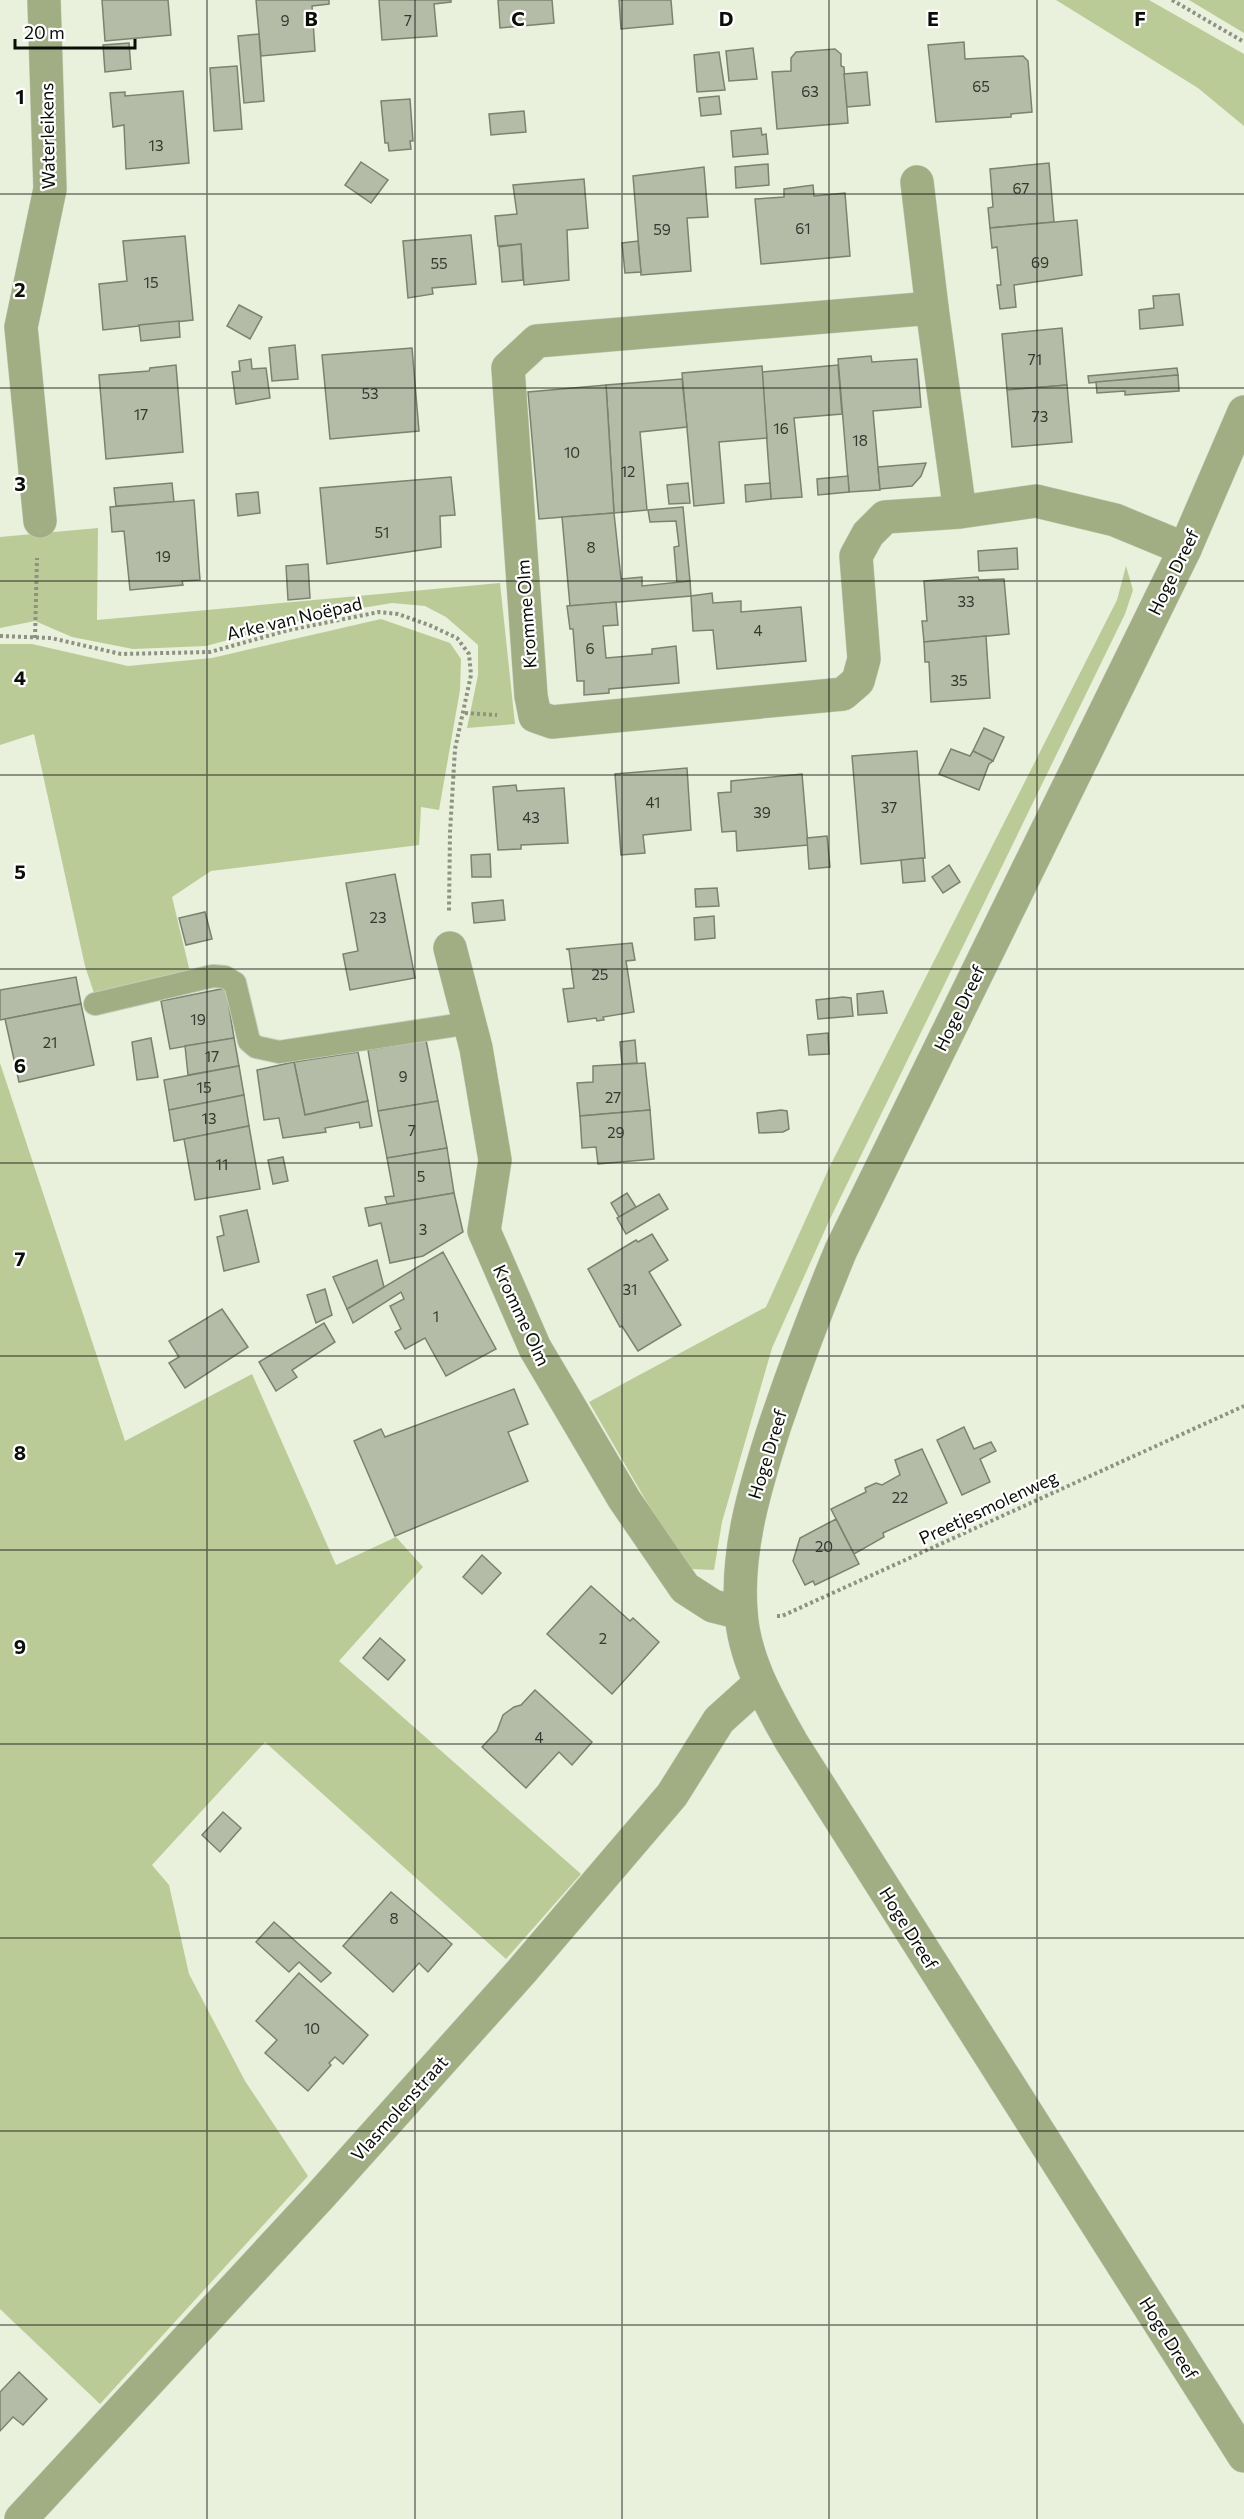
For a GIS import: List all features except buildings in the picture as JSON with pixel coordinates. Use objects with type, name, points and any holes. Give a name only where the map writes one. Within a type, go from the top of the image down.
[{"type":"street","name":"Waterleikens","points":[[40,521],[21,327],[50,189],[44,0]]},
{"type":"street","points":[[917,182],[960,512]]},
{"type":"street","name":"Kromme Olm","points":[[932,308],[537,340],[508,368],[531,696],[535,716],[552,722],[843,694],[858,681],[864,659],[856,556],[868,534],[885,518],[960,512],[1036,501],[1115,520],[1185,549]]},
{"type":"street","name":"Hoge Dreef","points":[[1244,412],[1185,549],[841,1250],[797,1357],[752,1502],[743,1556],[741,1613],[750,1657],[759,1683],[792,1743],[1244,2456]]},
{"type":"street","name":"Kromme Olm","points":[[450,948],[476,1048],[495,1160],[484,1231],[535,1348],[624,1499],[685,1588],[713,1606],[741,1613]]},
{"type":"street","name":"Vlasmolenstraat","points":[[21,2519],[321,2195],[513,1981],[672,1795],[718,1720],[759,1683]]},
{"type":"lane","points":[[95,1004],[213,976],[225,977],[235,983],[249,1041],[262,1048],[279,1052],[470,1023]]},
{"type":"path","points":[[1172,0],[1244,42]]},
{"type":"path","points":[[35,638],[40,521]]},
{"type":"path","name":"Arke van Noëpad","points":[[0,636],[51,638],[121,654],[210,652],[289,630],[379,612],[398,614],[457,638],[469,654],[471,675],[465,713],[455,749],[450,832],[450,948]]},
{"type":"path","name":"Preetjesmolenweg","points":[[741,1613],[782,1616],[1244,1406]]},
{"type":"green space","points":[[1056,0],[1149,0],[1244,54],[1244,126],[1198,88]]},
{"type":"green space","points":[[1189,0],[1244,0],[1244,33]]},
{"type":"green space","points":[[98,528],[97,620],[500,583],[515,724],[467,728],[478,675],[478,645],[446,617],[425,606],[392,603],[325,614],[206,646],[133,649],[72,637],[35,621],[0,628],[0,537]]},
{"type":"green space","points":[[1126,566],[1133,590],[1125,614],[829,1221],[772,1348],[722,1522],[714,1570],[691,1569],[679,1558],[589,1402],[766,1307],[829,1168],[1117,600]]},
{"type":"green space","points":[[381,619],[450,643],[461,659],[460,690],[439,810],[421,807],[419,845],[211,871],[172,897],[190,972],[94,993],[85,966],[34,734],[0,745],[0,644],[32,644],[128,666],[212,658]]},
{"type":"green space","points":[[0,1063],[125,1441],[252,1374],[336,1565],[396,1537],[423,1567],[339,1661],[581,1874],[506,1959],[265,1742],[152,1865],[169,1885],[189,1974],[245,2081],[308,2176],[100,2404],[0,2309]]}]
